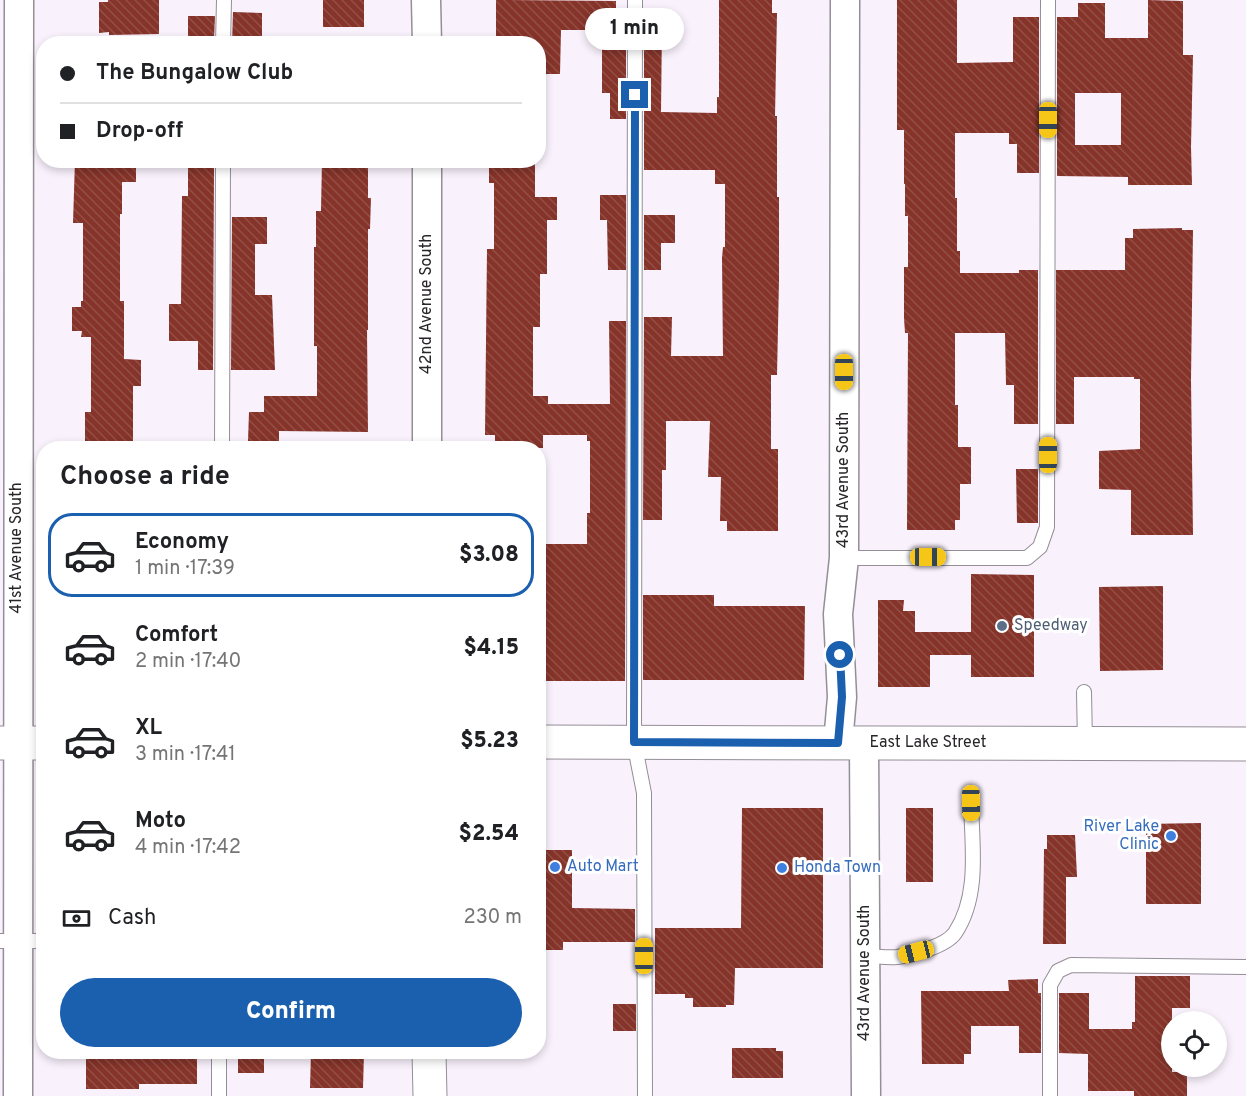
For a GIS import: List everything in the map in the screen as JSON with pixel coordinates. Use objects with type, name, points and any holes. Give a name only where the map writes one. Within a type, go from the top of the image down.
[{"type":"main road","name":"East Lake Street","points":[[546,742],[1246,744]]},
{"type":"main road","points":[[429,1059],[430,1096]]},
{"type":"street","name":"41st Avenue South","points":[[18,1096],[20,941],[19,0]]},
{"type":"street","points":[[426,0],[426,36]]},
{"type":"street","name":"43rd Avenue South","points":[[845,0],[844,558],[838,614],[842,697],[851,743],[865,956],[866,1096]]},
{"type":"street","name":"42nd Avenue South","points":[[427,168],[427,441]]},
{"type":"lane","points":[[224,0],[224,36]]},
{"type":"lane","points":[[635,0],[634,742],[644,793],[645,1096]]},
{"type":"lane","points":[[844,558],[1027,558],[1040,547],[1047,527],[1048,0]]},
{"type":"lane","points":[[222,441],[223,168]]},
{"type":"lane","points":[[1084,692],[1085,743]]},
{"type":"lane","points":[[865,956],[897,957],[935,948],[954,935],[967,908],[972,879],[971,803]]},
{"type":"lane","points":[[1050,1096],[1050,985],[1058,971],[1071,965],[1246,967]]},
{"type":"lane","points":[[219,1059],[219,1096]]},
{"type":"building","points":[[108,0],[159,0],[159,34],[109,35],[109,32],[99,33],[99,2],[108,2]]},
{"type":"building","points":[[323,0],[364,0],[364,27],[323,27]]},
{"type":"building","points":[[496,0],[616,1],[616,25],[626,25],[626,119],[610,119],[610,93],[602,93],[602,30],[561,30],[560,74],[546,74],[546,36],[496,36]]},
{"type":"building","points":[[719,0],[772,0],[772,13],[777,13],[775,116],[777,116],[777,197],[779,197],[779,280],[777,375],[771,375],[771,449],[778,449],[778,531],[727,531],[727,521],[720,521],[721,477],[708,477],[710,421],[666,421],[666,470],[662,470],[662,520],[643,520],[644,317],[672,317],[671,356],[723,356],[722,258],[723,247],[725,247],[725,184],[715,184],[715,170],[644,170],[644,25],[662,25],[661,112],[717,113]]},
{"type":"building","points":[[897,0],[957,0],[957,63],[1013,62],[1013,17],[1039,17],[1039,173],[1017,173],[1017,144],[1009,144],[1009,133],[955,133],[955,198],[957,198],[957,251],[960,251],[960,273],[1019,273],[1019,270],[1038,270],[1038,424],[1014,424],[1014,385],[1006,385],[1005,333],[955,333],[955,405],[958,405],[958,447],[971,447],[971,484],[960,484],[960,520],[955,520],[955,530],[907,530],[908,333],[905,333],[904,318],[904,267],[908,267],[908,216],[905,216],[904,130],[897,130]]},
{"type":"building","points":[[1148,0],[1183,1],[1183,55],[1193,55],[1192,185],[1128,185],[1128,177],[1057,176],[1057,17],[1078,17],[1078,3],[1105,3],[1105,38],[1148,38]],"holes":[[[1075,93],[1121,93],[1121,145],[1075,145]]]},
{"type":"building","points":[[233,12],[262,13],[262,36],[232,36]]},
{"type":"building","points":[[188,16],[215,16],[214,36],[188,36]]},
{"type":"building","points":[[75,168],[136,168],[136,182],[122,182],[122,214],[120,214],[120,301],[124,301],[124,359],[141,360],[141,386],[133,386],[133,441],[85,441],[85,412],[91,412],[91,337],[81,337],[82,331],[72,331],[72,307],[81,307],[81,301],[83,301],[83,223],[73,223]]},
{"type":"building","points":[[188,168],[214,168],[213,370],[198,370],[198,341],[169,341],[169,304],[181,304],[182,196],[188,196]]},
{"type":"building","points":[[322,168],[368,168],[368,198],[371,198],[370,229],[368,229],[368,432],[279,431],[279,441],[248,441],[249,412],[264,412],[264,396],[317,396],[317,346],[314,346],[314,247],[316,247],[316,211],[321,211]]},
{"type":"building","points":[[489,168],[535,168],[535,197],[557,197],[557,220],[547,220],[547,274],[540,274],[540,327],[533,327],[533,396],[548,396],[548,404],[610,404],[609,321],[626,321],[625,681],[546,681],[546,544],[587,544],[587,513],[590,513],[590,441],[587,441],[587,435],[543,435],[543,441],[495,441],[495,435],[485,435],[487,249],[494,249],[494,183],[489,183]]},
{"type":"building","points":[[600,195],[626,195],[626,270],[608,270],[607,220],[600,220]]},
{"type":"building","points":[[644,215],[675,215],[675,243],[661,243],[661,270],[644,270]]},
{"type":"building","points":[[232,217],[267,217],[267,244],[255,244],[255,295],[272,295],[275,370],[231,370]]},
{"type":"building","points":[[1182,228],[1182,230],[1193,230],[1191,380],[1193,535],[1131,535],[1131,490],[1099,489],[1099,451],[1140,449],[1140,379],[1134,379],[1134,377],[1074,377],[1074,424],[1056,424],[1056,270],[1125,270],[1125,238],[1133,238],[1133,229]]},
{"type":"building","points":[[1016,469],[1038,469],[1038,523],[1017,523]]},
{"type":"building","points":[[971,574],[1034,575],[1034,677],[971,677],[971,655],[930,655],[930,687],[878,687],[878,600],[904,600],[903,611],[915,611],[915,632],[971,632]]},
{"type":"building","points":[[1163,586],[1163,670],[1100,671],[1099,587]]},
{"type":"building","points":[[643,595],[714,595],[714,606],[805,606],[804,680],[643,680]]},
{"type":"building","name":"Honda Town","points":[[742,808],[823,808],[823,968],[735,968],[734,1005],[726,1005],[726,1007],[693,1007],[693,998],[685,998],[685,994],[655,994],[655,928],[741,928]]},
{"type":"building","points":[[906,808],[933,808],[933,882],[906,882]]},
{"type":"building","points":[[1201,823],[1201,904],[1146,904],[1146,824]]},
{"type":"building","points":[[1047,835],[1075,835],[1077,877],[1066,877],[1066,944],[1043,944],[1044,849],[1047,849]]},
{"type":"building","points":[[546,850],[572,850],[572,908],[635,909],[635,942],[563,942],[563,950],[546,950]]},
{"type":"building","points":[[1135,976],[1190,976],[1190,1008],[1172,1008],[1172,1011],[1161,1011],[1161,1077],[1187,1077],[1187,1096],[1134,1096],[1134,1091],[1088,1091],[1088,1054],[1059,1053],[1059,993],[1089,993],[1089,1029],[1132,1029],[1132,1022],[1135,1022]]},
{"type":"building","points":[[1038,979],[1038,993],[1041,993],[1041,1053],[1019,1053],[1019,1026],[971,1026],[971,1054],[964,1054],[964,1064],[922,1064],[921,991],[1009,991],[1008,980]]},
{"type":"building","points":[[613,1004],[636,1004],[636,1031],[613,1031]]},
{"type":"building","points":[[732,1048],[776,1048],[776,1051],[783,1051],[783,1078],[732,1078]]},
{"type":"building","points":[[86,1059],[197,1059],[197,1084],[139,1084],[139,1089],[86,1089]]},
{"type":"building","points":[[238,1059],[264,1059],[264,1073],[238,1073]]},
{"type":"building","points":[[311,1059],[364,1059],[363,1088],[310,1088]]},
{"type":"place","name":"Speedway","points":[[1002,626]]},
{"type":"place","name":"River Lake Clinic","points":[[1171,836]]},
{"type":"place","name":"Auto Mart","points":[[555,867]]},
{"type":"place","name":"Honda Town","points":[[782,868]]},
{"type":"route","points":[[635,95],[634,742],[838,743],[842,697],[840,655]]}]
